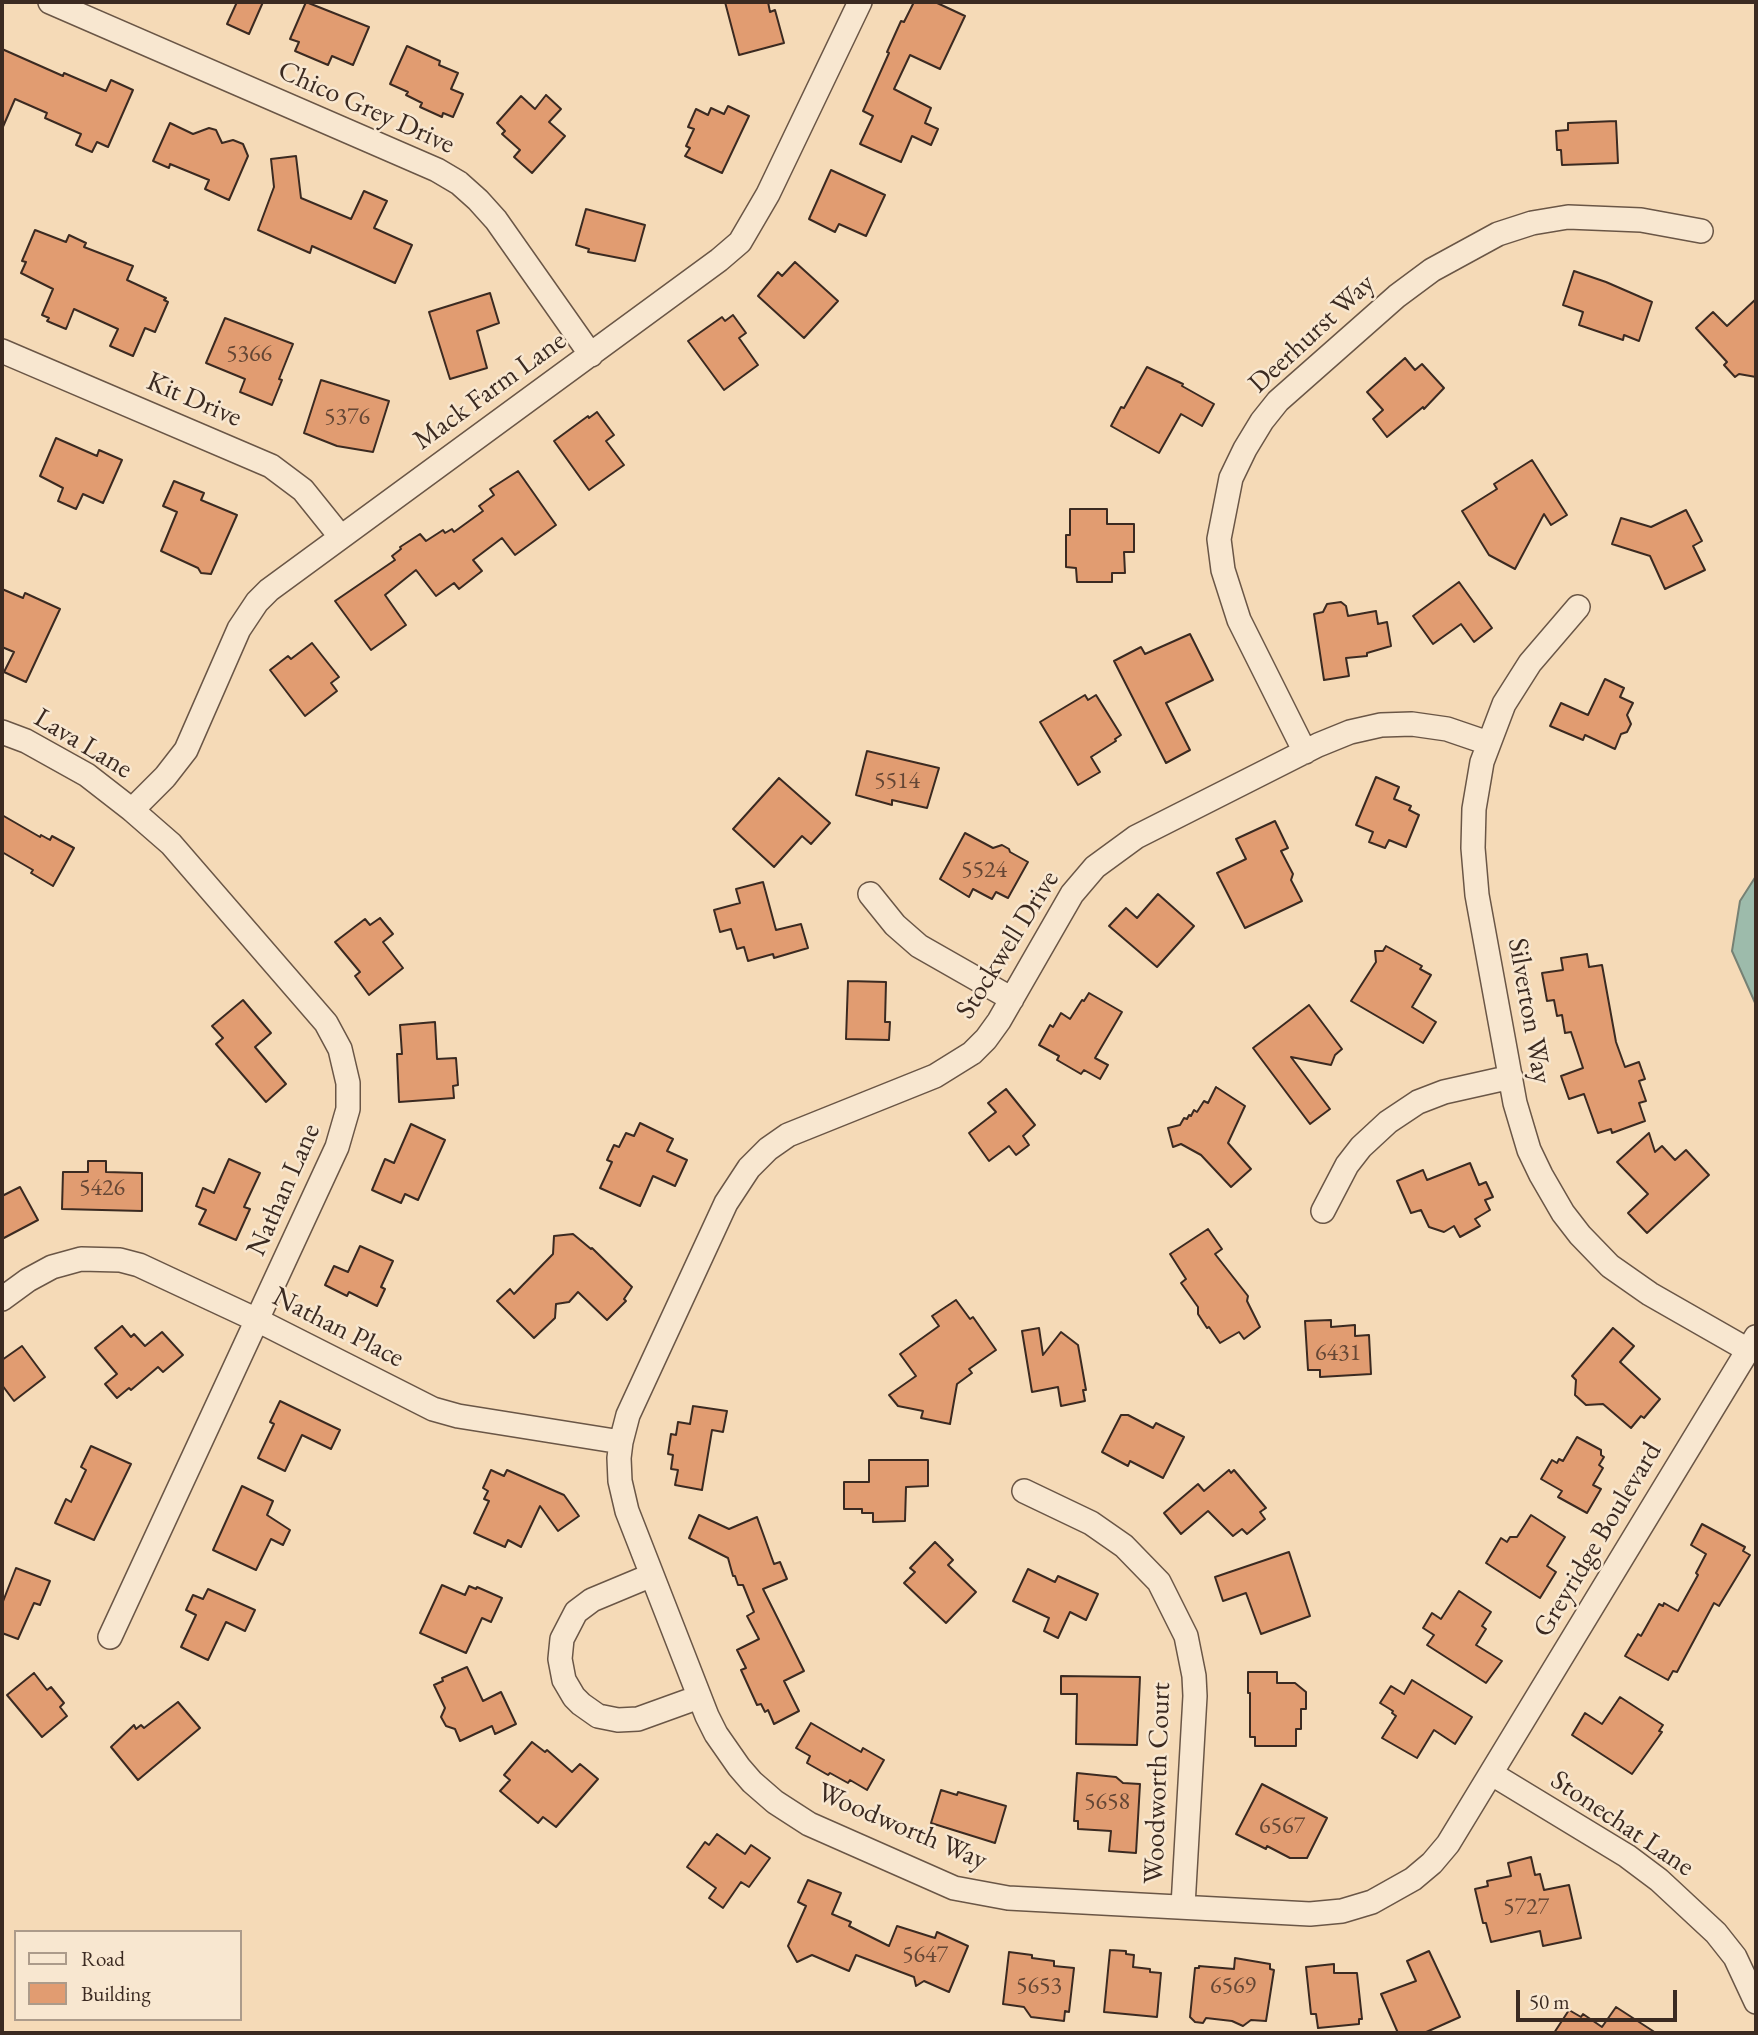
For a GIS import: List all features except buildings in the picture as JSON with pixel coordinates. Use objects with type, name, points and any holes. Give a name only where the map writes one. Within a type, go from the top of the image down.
[{"type":"street","name":"Chico Grey Drive","points":[[50,2],[437,170],[459,183],[496,220],[590,355]]},
{"type":"street","name":"Mack Farm Lane","points":[[132,810],[165,777],[186,750],[234,640],[257,602],[281,579],[590,355],[740,242],[768,194],[860,2]]},
{"type":"street","name":"Deerhurst Way","points":[[1305,752],[1239,620],[1223,570],[1219,539],[1231,478],[1262,421],[1278,401],[1397,296],[1432,270],[1498,234],[1531,223],[1568,217],[1641,220],[1700,231]]},
{"type":"street","name":"Kit Drive","points":[[2,351],[271,466],[303,489],[340,536]]},
{"type":"street","name":"Silverton Way","points":[[1578,607],[1521,675],[1500,713],[1488,743],[1474,809],[1474,872],[1515,1103],[1529,1150],[1553,1196],[1580,1235],[1610,1266],[1650,1294],[1752,1344]]},
{"type":"street","name":"Stockwell Drive","points":[[621,1442],[628,1415],[726,1203],[748,1168],[788,1135],[935,1076],[962,1061],[986,1039],[1072,894],[1102,861],[1136,837],[1350,732],[1381,725],[1404,724],[1447,729],[1488,743]]},
{"type":"street","name":"Lava Lane","points":[[2,732],[26,741],[87,775],[132,810]]},
{"type":"street","name":"Nathan Lane","points":[[110,1637],[258,1321],[344,1128],[348,1092],[343,1057],[334,1035],[314,1006],[171,844],[132,810]]},
{"type":"street","points":[[870,894],[895,925],[919,946],[1012,999]]},
{"type":"street","points":[[1323,1211],[1339,1177],[1352,1159],[1377,1131],[1394,1118],[1418,1102],[1444,1092],[1511,1077]]},
{"type":"street","name":"Nathan Place","points":[[2,1299],[52,1267],[81,1259],[120,1260],[139,1265],[258,1321],[433,1409],[458,1416],[621,1442]]},
{"type":"street","name":"Greyridge Boulevard","points":[[1183,1906],[1321,1913],[1352,1909],[1382,1898],[1413,1879],[1438,1857],[1492,1774],[1752,1344]]},
{"type":"street","name":"Woodworth Way","points":[[621,1442],[621,1489],[626,1511],[699,1698],[728,1752],[752,1782],[775,1802],[809,1824],[954,1888],[1008,1898],[1183,1906]]},
{"type":"street","name":"Woodworth Court","points":[[1024,1491],[1091,1523],[1124,1546],[1159,1582],[1186,1636],[1195,1696],[1183,1906]]},
{"type":"street","points":[[652,1575],[601,1595],[576,1612],[565,1630],[560,1649],[564,1679],[581,1704],[598,1716],[618,1720],[638,1719],[699,1698]]},
{"type":"street","name":"Stonechat Lane","points":[[1492,1774],[1627,1856],[1659,1880],[1716,1933],[1735,1957],[1756,2002]]},
{"type":"shaded area","points":[[1756,876],[1756,1005],[1732,951],[1740,901]]}]
